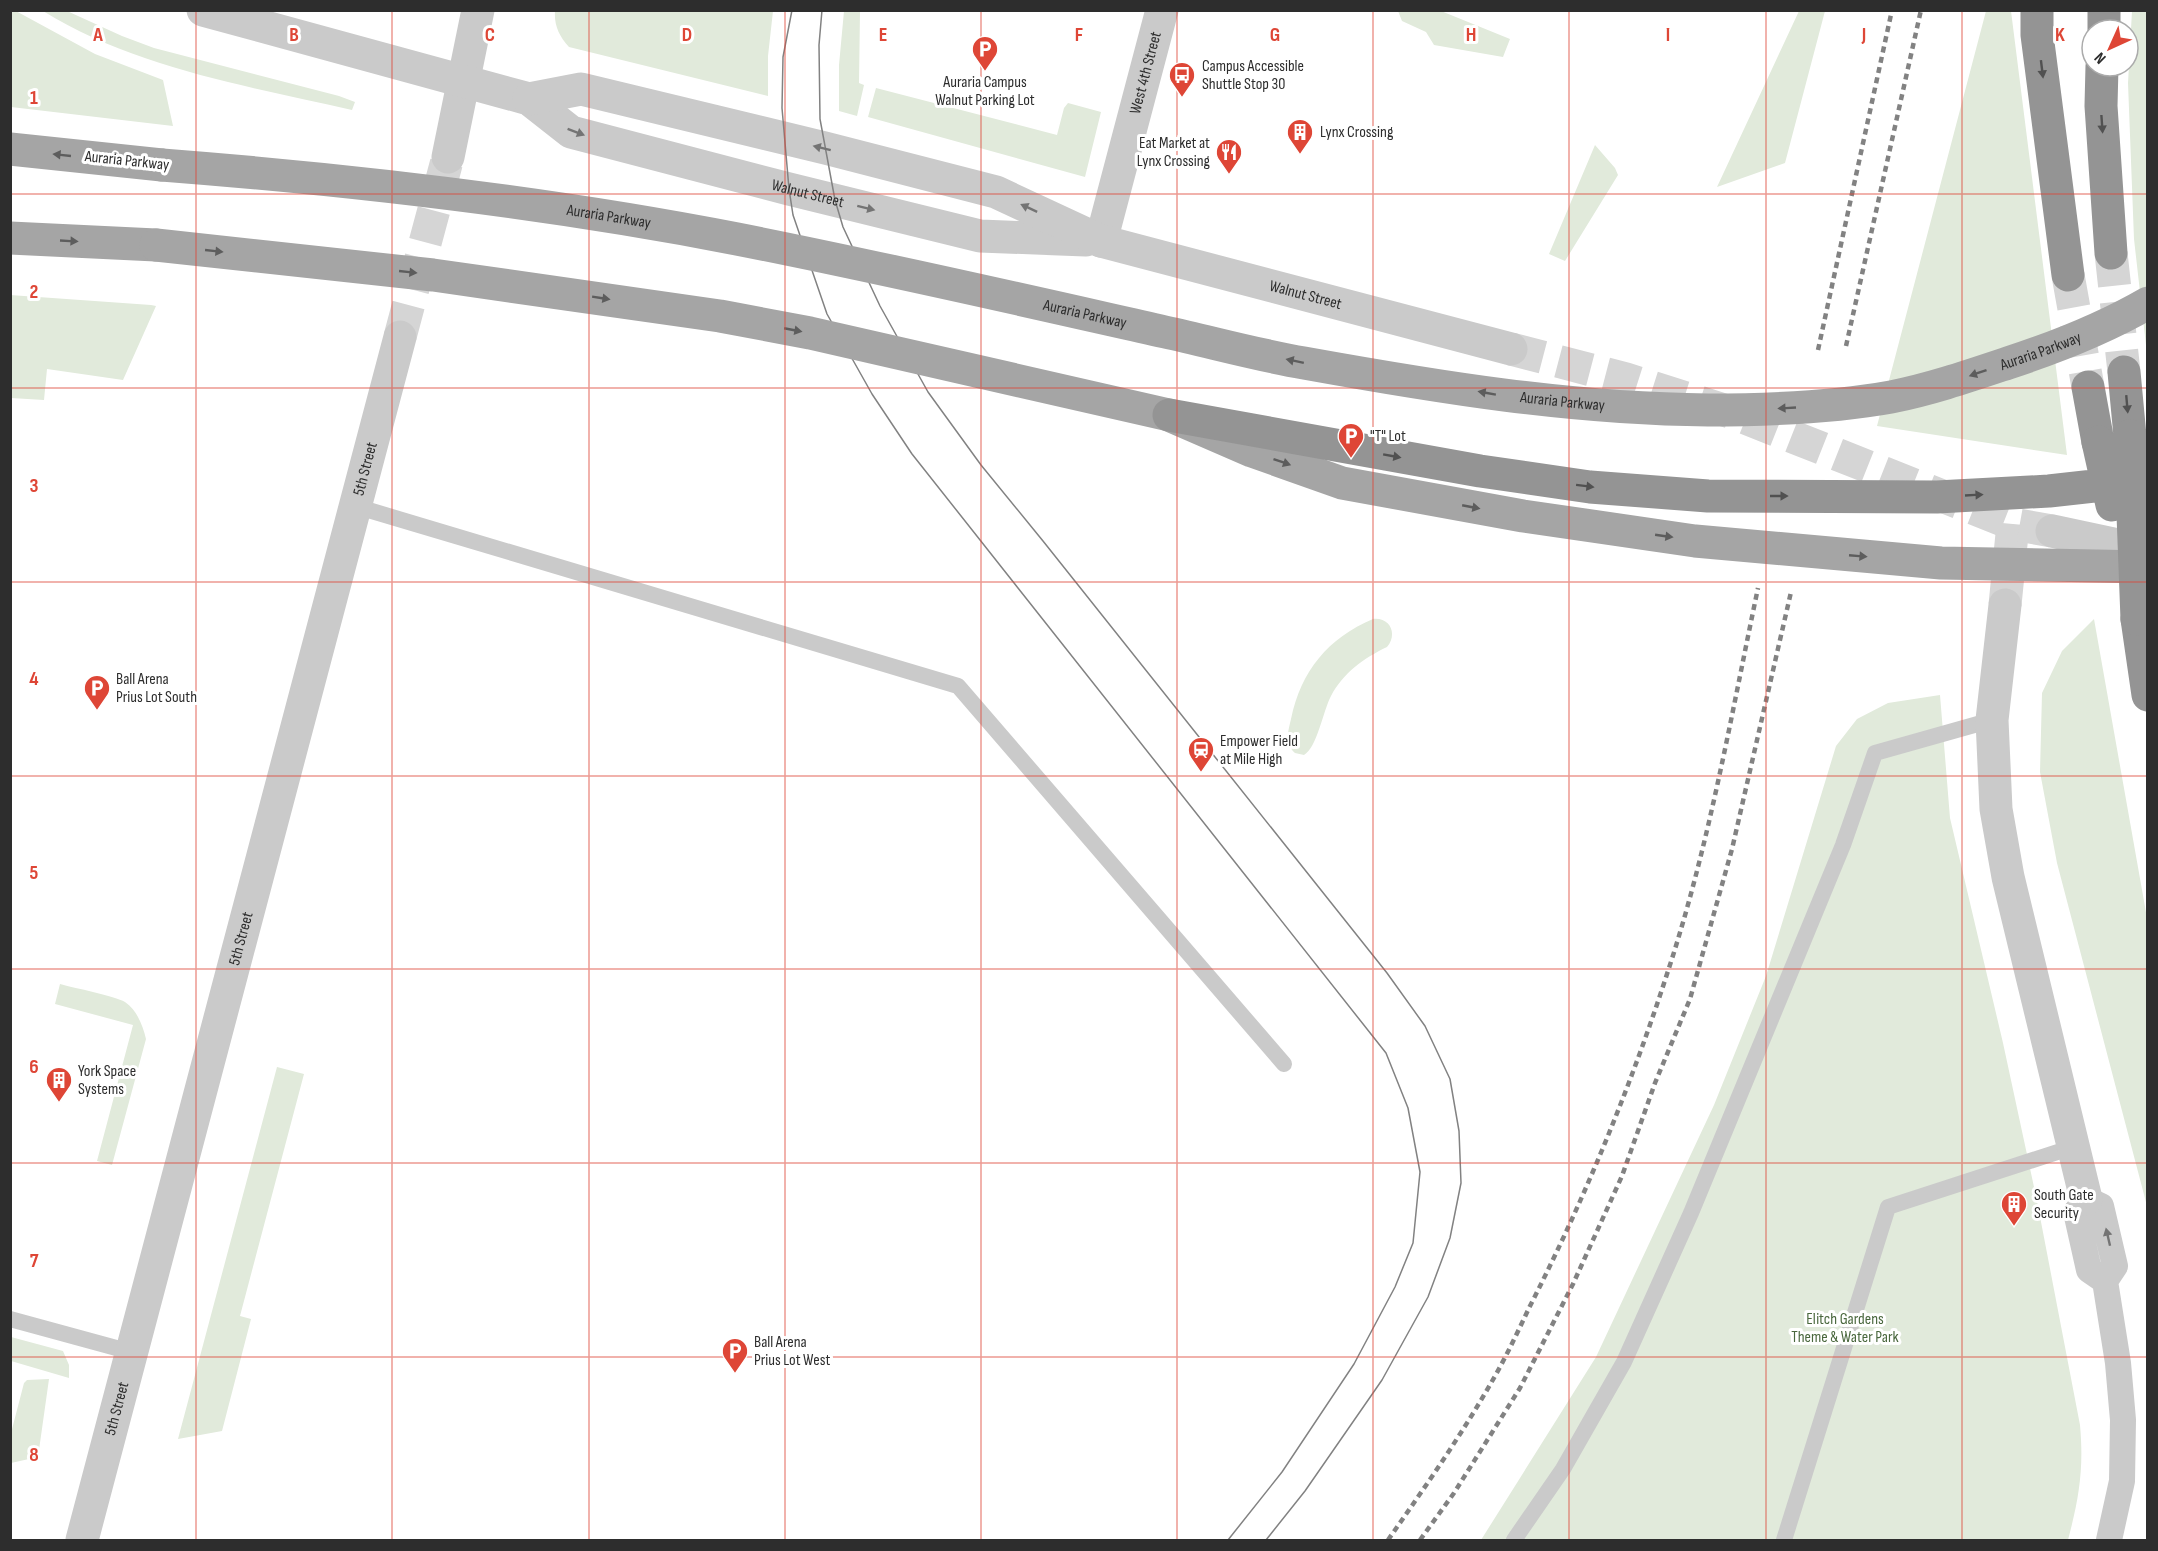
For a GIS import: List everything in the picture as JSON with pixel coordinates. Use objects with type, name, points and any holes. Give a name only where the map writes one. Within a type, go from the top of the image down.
[{"type":"highway","points":[[2037,10],[2037,36],[2068,275]]},
{"type":"highway","points":[[2102,78],[2101,106],[2111,253]]},
{"type":"highway","points":[[2124,372],[2130,436],[2137,619]]},
{"type":"highway","points":[[2088,387],[2137,619],[2148,696]]},
{"type":"highway","points":[[1169,415],[1480,471],[1590,487],[1708,496],[1937,497],[2049,491],[2148,480]]},
{"type":"main road","name":"Auraria Parkway","points":[[10,149],[309,177],[596,214],[749,242],[1300,363],[1502,395],[1665,409],[1783,408],[1889,397],[1952,382],[2049,350],[2110,324],[2148,303]]},
{"type":"main road","points":[[10,238],[156,245],[433,275],[720,316],[810,333],[1169,415],[1252,451],[1342,483],[1523,516],[1695,541],[1941,563],[2137,557]]},
{"type":"street","name":"Walnut Street","points":[[203,10],[529,99],[571,132],[789,189],[980,236],[1101,241]]},
{"type":"street","points":[[448,157],[478,10]]},
{"type":"street","name":"West 4th Street","points":[[1101,241],[1162,10]]},
{"type":"street","name":"Walnut Street","points":[[529,99],[581,89],[996,192],[1101,241],[1511,350]]},
{"type":"street","name":"5th Street","points":[[82,1540],[400,337]]},
{"type":"street","points":[[2052,531],[2137,557]]},
{"type":"street","points":[[2005,604],[1992,720],[1996,809],[2008,877],[2086,1198],[2076,1212],[2090,1270],[2105,1281],[2118,1363],[2123,1420],[2122,1481],[2109,1540]]},
{"type":"lane","points":[[355,506],[958,686],[1284,1064]]},
{"type":"lane","points":[[1514,1540],[1563,1468],[1624,1362],[1704,1180],[1842,844],[1875,753],[1992,720]]},
{"type":"lane","points":[[1784,1540],[1888,1207],[2073,1147]]},
{"type":"lane","points":[[10,1319],[131,1352]]},
{"type":"green space","points":[[14,10],[95,54],[163,80],[173,126],[11,107],[10,11]]},
{"type":"green space","points":[[43,11],[67,11],[154,48],[355,102],[352,110],[193,73],[115,47],[78,31]]},
{"type":"green space","points":[[555,11],[773,11],[768,56],[768,96],[569,47],[558,30]]},
{"type":"green space","points":[[844,11],[860,11],[859,83],[864,85],[857,116],[839,111],[839,65]]},
{"type":"green space","points":[[1398,11],[1441,11],[1510,39],[1503,57],[1434,45],[1426,32],[1402,21]]},
{"type":"green space","points":[[1799,11],[1825,11],[1785,163],[1717,187]]},
{"type":"green space","points":[[1986,11],[2011,11],[2067,455],[1877,426]]},
{"type":"green space","points":[[2132,11],[2148,11],[2147,354],[2134,239],[2128,83],[2128,78],[2140,78],[2140,18],[2132,18]]},
{"type":"green space","points":[[876,88],[1057,135],[1064,108],[1068,103],[1101,112],[1085,177],[868,117]]},
{"type":"green space","points":[[1595,145],[1615,168],[1618,175],[1565,261],[1549,254]]},
{"type":"green space","points":[[10,295],[156,306],[123,380],[47,369],[44,400],[11,398]]},
{"type":"green space","points":[[1373,619],[1384,621],[1391,627],[1390,642],[1387,647],[1355,667],[1342,680],[1331,696],[1313,745],[1304,755],[1295,753],[1288,741],[1289,728],[1296,702],[1309,671],[1330,646]]},
{"type":"green space","points":[[2094,619],[2147,918],[2147,1206],[2057,863],[2040,772],[2042,693],[2062,651]]},
{"type":"green space","name":"Elitch Gardens Theme & Water Park","points":[[1940,695],[1950,818],[2003,1043],[2037,1201],[2080,1425],[2080,1483],[2068,1540],[1481,1540],[1596,1357],[1714,1105],[1766,976],[1836,746],[1857,719],[1888,703]]},
{"type":"green space","points":[[60,984],[125,1002],[136,1014],[145,1034],[146,1039],[112,1165],[97,1161],[133,1025],[55,1004]]},
{"type":"green space","points":[[277,1067],[304,1074],[240,1316],[251,1319],[222,1431],[178,1439]]},
{"type":"green space","points":[[11,1337],[63,1351],[69,1365],[69,1378],[11,1361]]},
{"type":"green space","points":[[49,1379],[38,1457],[11,1463],[11,1433],[24,1383],[27,1380]]},
{"type":"tunnel","points":[[400,337],[448,157]]},
{"type":"tunnel","points":[[2111,253],[2124,372]]},
{"type":"tunnel","points":[[2068,275],[2088,387]]},
{"type":"tunnel","points":[[1511,349],[1626,379],[1730,412],[2013,524],[2052,531]]},
{"type":"tunnel","points":[[2005,605],[2013,524]]},
{"type":"tram line","points":[[792,10],[783,57],[782,108],[789,189],[793,215],[827,314],[872,394],[912,454],[1386,1053],[1408,1108],[1420,1172],[1413,1243],[1395,1287],[1354,1364],[1282,1472],[1228,1540]]},
{"type":"tram line","points":[[822,10],[819,45],[820,119],[835,200],[843,227],[880,306],[928,392],[981,465],[1387,973],[1425,1026],[1450,1079],[1459,1131],[1461,1183],[1450,1238],[1428,1297],[1382,1380],[1305,1491],[1266,1540]]},
{"type":"railway","points":[[1818,350],[1892,10]]},
{"type":"railway","points":[[1846,346],[1921,10]]},
{"type":"railway","points":[[1388,1540],[1457,1439],[1500,1367],[1570,1224],[1623,1099],[1668,971],[1696,876],[1758,588]]},
{"type":"railway","points":[[1420,1540],[1454,1493],[1520,1388],[1573,1284],[1622,1176],[1655,1083],[1690,999],[1732,849],[1791,592]]},
{"type":"place","name":"Auraria Campus Walnut Parking Lot","points":[[985,72]]},
{"type":"place","name":"Campus Accessible Shuttle Stop 30","points":[[1182,98]]},
{"type":"place","name":"Lynx Crossing","points":[[1300,155]]},
{"type":"place","name":"Eat Market at Lynx Crossing","points":[[1229,175]]},
{"type":"place","name":"\"T\" Lot","points":[[1351,459]]},
{"type":"place","name":"Ball Arena Prius Lot South","points":[[97,711]]},
{"type":"place","name":"Empower Field at Mile High","points":[[1201,773]]},
{"type":"place","name":"York Space Systems","points":[[59,1103]]},
{"type":"place","name":"South Gate Security","points":[[2014,1227]]},
{"type":"place","name":"Ball Arena Prius Lot West","points":[[735,1374]]}]
